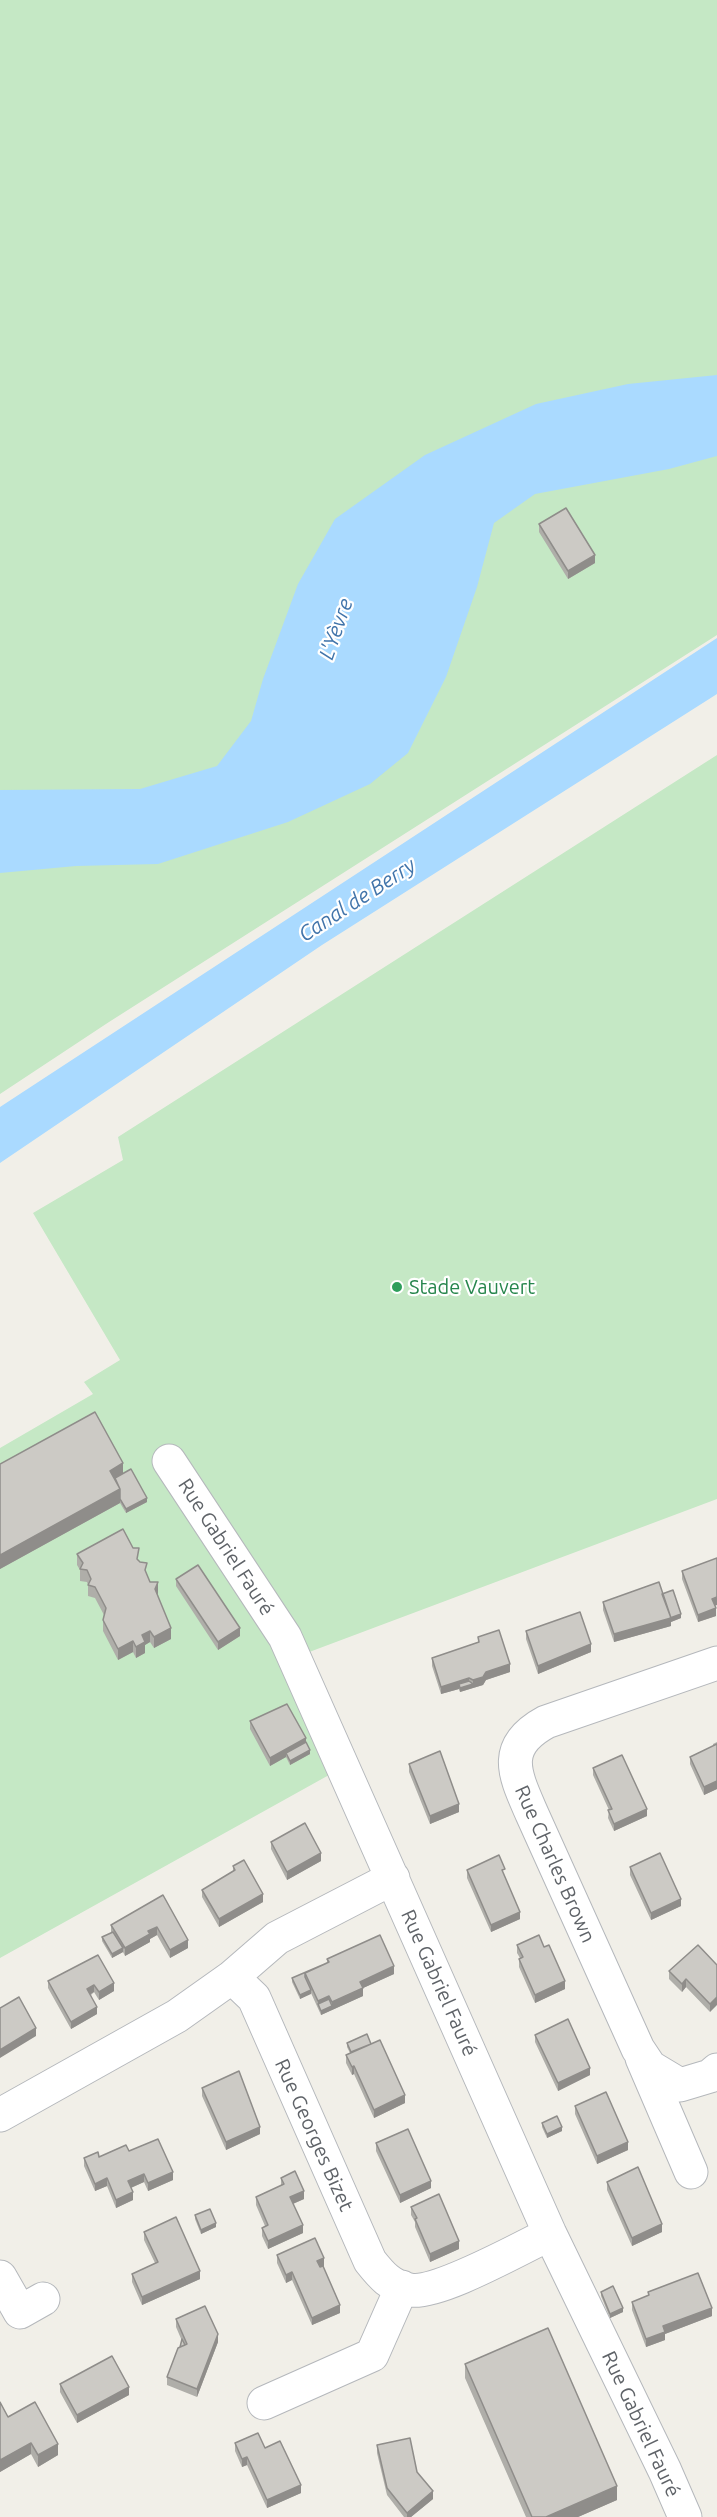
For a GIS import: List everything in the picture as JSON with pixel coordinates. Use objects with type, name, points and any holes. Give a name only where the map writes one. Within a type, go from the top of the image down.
[{"type":"street","name":"Rue Gabriel Fauré","points":[[169,1461],[285,1637],[550,2234],[685,2517]]},
{"type":"street","name":"Rue Charles Brown","points":[[690,2172],[638,2049],[516,1776],[515,1751],[527,1732],[546,1722],[717,1663]]},
{"type":"street","points":[[0,2115],[177,2016],[232,1977],[277,1938],[393,1878]]},
{"type":"street","name":"Rue Georges Bizet","points":[[232,1977],[254,1998],[370,2261],[386,2281],[402,2287]]},
{"type":"street","name":"Rue Charles Brown","points":[[638,2049],[650,2067],[680,2085],[710,2076],[717,2070]]},
{"type":"street","points":[[264,2403],[372,2355],[402,2287],[410,2290],[435,2288],[550,2234]]},
{"type":"street","points":[[0,2277],[20,2312],[43,2299]]},
{"type":"green space","points":[[0,0],[717,0],[717,635],[109,1022],[0,1094]]},
{"type":"green space","name":"Stade Vauvert","points":[[717,755],[717,1499],[280,1663],[329,1775],[0,1958],[0,1448],[93,1394],[84,1382],[120,1360],[33,1213],[123,1160],[118,1137]]},
{"type":"water","name":"L'Yèvre","points":[[717,375],[717,456],[669,469],[535,494],[494,523],[477,587],[446,677],[408,753],[370,784],[288,822],[158,864],[76,866],[0,873],[0,790],[140,789],[217,766],[251,721],[263,679],[298,584],[335,519],[425,455],[536,404],[628,384]]},
{"type":"water","name":"Canal de Berry","points":[[717,638],[717,694],[322,945],[0,1163],[0,1107]]},
{"type":"building","points":[[566,508],[595,555],[568,571],[539,524]]},
{"type":"building","points":[[95,1412],[123,1463],[110,1471],[120,1489],[0,1555],[0,1464]]},
{"type":"building","points":[[131,1469],[147,1498],[126,1509],[120,1499],[120,1489],[115,1478]]},
{"type":"building","points":[[123,1529],[133,1548],[139,1548],[137,1559],[147,1563],[145,1570],[150,1582],[158,1582],[155,1589],[171,1628],[154,1637],[150,1631],[142,1635],[145,1642],[136,1647],[133,1641],[118,1649],[103,1620],[106,1608],[95,1587],[88,1585],[91,1579],[87,1570],[80,1569],[83,1563],[77,1554]]},
{"type":"building","points":[[717,1558],[717,1597],[712,1599],[716,1608],[698,1615],[682,1571]]},
{"type":"building","points":[[198,1565],[240,1628],[218,1642],[176,1579]]},
{"type":"building","points":[[659,1582],[671,1618],[614,1634],[603,1602]]},
{"type":"building","points":[[673,1590],[681,1614],[671,1618],[662,1594]]},
{"type":"building","points":[[580,1612],[591,1644],[538,1666],[526,1631]]},
{"type":"building","points":[[499,1630],[510,1664],[486,1672],[483,1677],[473,1680],[469,1678],[441,1687],[432,1658],[479,1642],[478,1637]]},
{"type":"building","points":[[469,1681],[473,1684],[460,1688],[459,1684]]},
{"type":"building","points":[[287,1704],[306,1738],[270,1758],[250,1721]]},
{"type":"building","points":[[306,1742],[310,1750],[290,1761],[286,1753]]},
{"type":"building","points":[[717,1744],[717,1781],[704,1787],[690,1757]]},
{"type":"building","points":[[440,1751],[459,1804],[430,1816],[409,1764]]},
{"type":"building","points":[[622,1755],[647,1809],[614,1824],[608,1810],[612,1809],[593,1768]]},
{"type":"building","points":[[305,1823],[321,1853],[287,1872],[271,1842]]},
{"type":"building","points":[[660,1853],[681,1899],[651,1913],[630,1867]]},
{"type":"building","points":[[499,1855],[505,1869],[502,1870],[520,1912],[491,1925],[467,1870]]},
{"type":"building","points":[[244,1860],[263,1894],[219,1919],[202,1890],[235,1870],[233,1866]]},
{"type":"building","points":[[163,1895],[188,1940],[170,1950],[157,1927],[148,1931],[150,1934],[125,1948],[111,1925]]},
{"type":"building","points":[[113,1932],[123,1948],[112,1954],[102,1937]]},
{"type":"building","points":[[380,1935],[394,1966],[360,1982],[363,1988],[332,2002],[329,1996],[318,2001],[305,1973],[329,1962],[327,1959]]},
{"type":"building","points":[[539,1935],[544,1947],[549,1945],[565,1981],[535,1995],[519,1959],[523,1957],[517,1945]]},
{"type":"building","points":[[698,1945],[717,1965],[717,1997],[710,2004],[686,1979],[682,1984],[669,1971]]},
{"type":"building","points":[[98,1955],[114,1983],[99,1992],[94,1985],[87,1989],[97,2007],[71,2022],[48,1981]]},
{"type":"building","points":[[327,1963],[305,1973],[311,1990],[300,1995],[292,1978]]},
{"type":"building","points":[[19,1997],[36,2028],[0,2050],[0,2008]]},
{"type":"building","points":[[329,1999],[332,2006],[321,2011],[318,2004]]},
{"type":"building","points":[[568,2019],[590,2068],[558,2083],[535,2035]]},
{"type":"building","points":[[367,2034],[371,2044],[351,2052],[347,2043]]},
{"type":"building","points":[[380,2040],[405,2095],[374,2110],[354,2066],[352,2067],[346,2055]]},
{"type":"building","points":[[239,2071],[260,2127],[226,2142],[202,2088]]},
{"type":"building","points":[[606,2092],[628,2142],[597,2156],[575,2106]]},
{"type":"building","points":[[557,2116],[562,2127],[547,2134],[542,2123]]},
{"type":"building","points":[[408,2129],[431,2181],[400,2195],[376,2143]]},
{"type":"building","points":[[158,2139],[173,2172],[148,2183],[144,2174],[128,2181],[133,2192],[116,2200],[107,2178],[95,2184],[84,2158],[98,2152],[99,2157],[126,2145],[129,2151]]},
{"type":"building","points":[[638,2167],[662,2224],[632,2238],[607,2182]]},
{"type":"building","points":[[295,2171],[304,2191],[290,2197],[303,2225],[268,2241],[262,2228],[268,2225],[256,2197],[284,2184],[281,2178]]},
{"type":"building","points":[[439,2194],[459,2241],[430,2254],[411,2207]]},
{"type":"building","points":[[210,2209],[216,2223],[201,2230],[195,2215]]},
{"type":"building","points":[[176,2217],[200,2271],[142,2297],[132,2274],[158,2262],[144,2232]]},
{"type":"building","points":[[315,2238],[324,2258],[317,2261],[320,2267],[323,2266],[340,2305],[312,2318],[292,2272],[286,2275],[277,2255]]},
{"type":"building","points":[[698,2273],[712,2308],[663,2326],[665,2332],[646,2339],[632,2302],[649,2295],[648,2292]]},
{"type":"building","points":[[613,2286],[623,2308],[610,2314],[601,2292]]},
{"type":"building","points":[[205,2306],[218,2334],[197,2389],[167,2377],[178,2348],[187,2344],[176,2319]]},
{"type":"building","points":[[548,2328],[617,2486],[546,2517],[532,2517],[465,2364]]},
{"type":"building","points":[[112,2356],[129,2387],[77,2415],[60,2384]]},
{"type":"building","points":[[0,2402],[8,2417],[35,2402],[58,2444],[38,2455],[31,2443],[0,2460]]},
{"type":"building","points":[[258,2433],[265,2448],[280,2441],[301,2485],[267,2500],[247,2457],[242,2459],[235,2443]]},
{"type":"building","points":[[410,2438],[417,2472],[433,2491],[407,2513],[387,2488],[377,2445]]},
{"type":"place","name":"Stade Vauvert","points":[[397,1287]]}]
